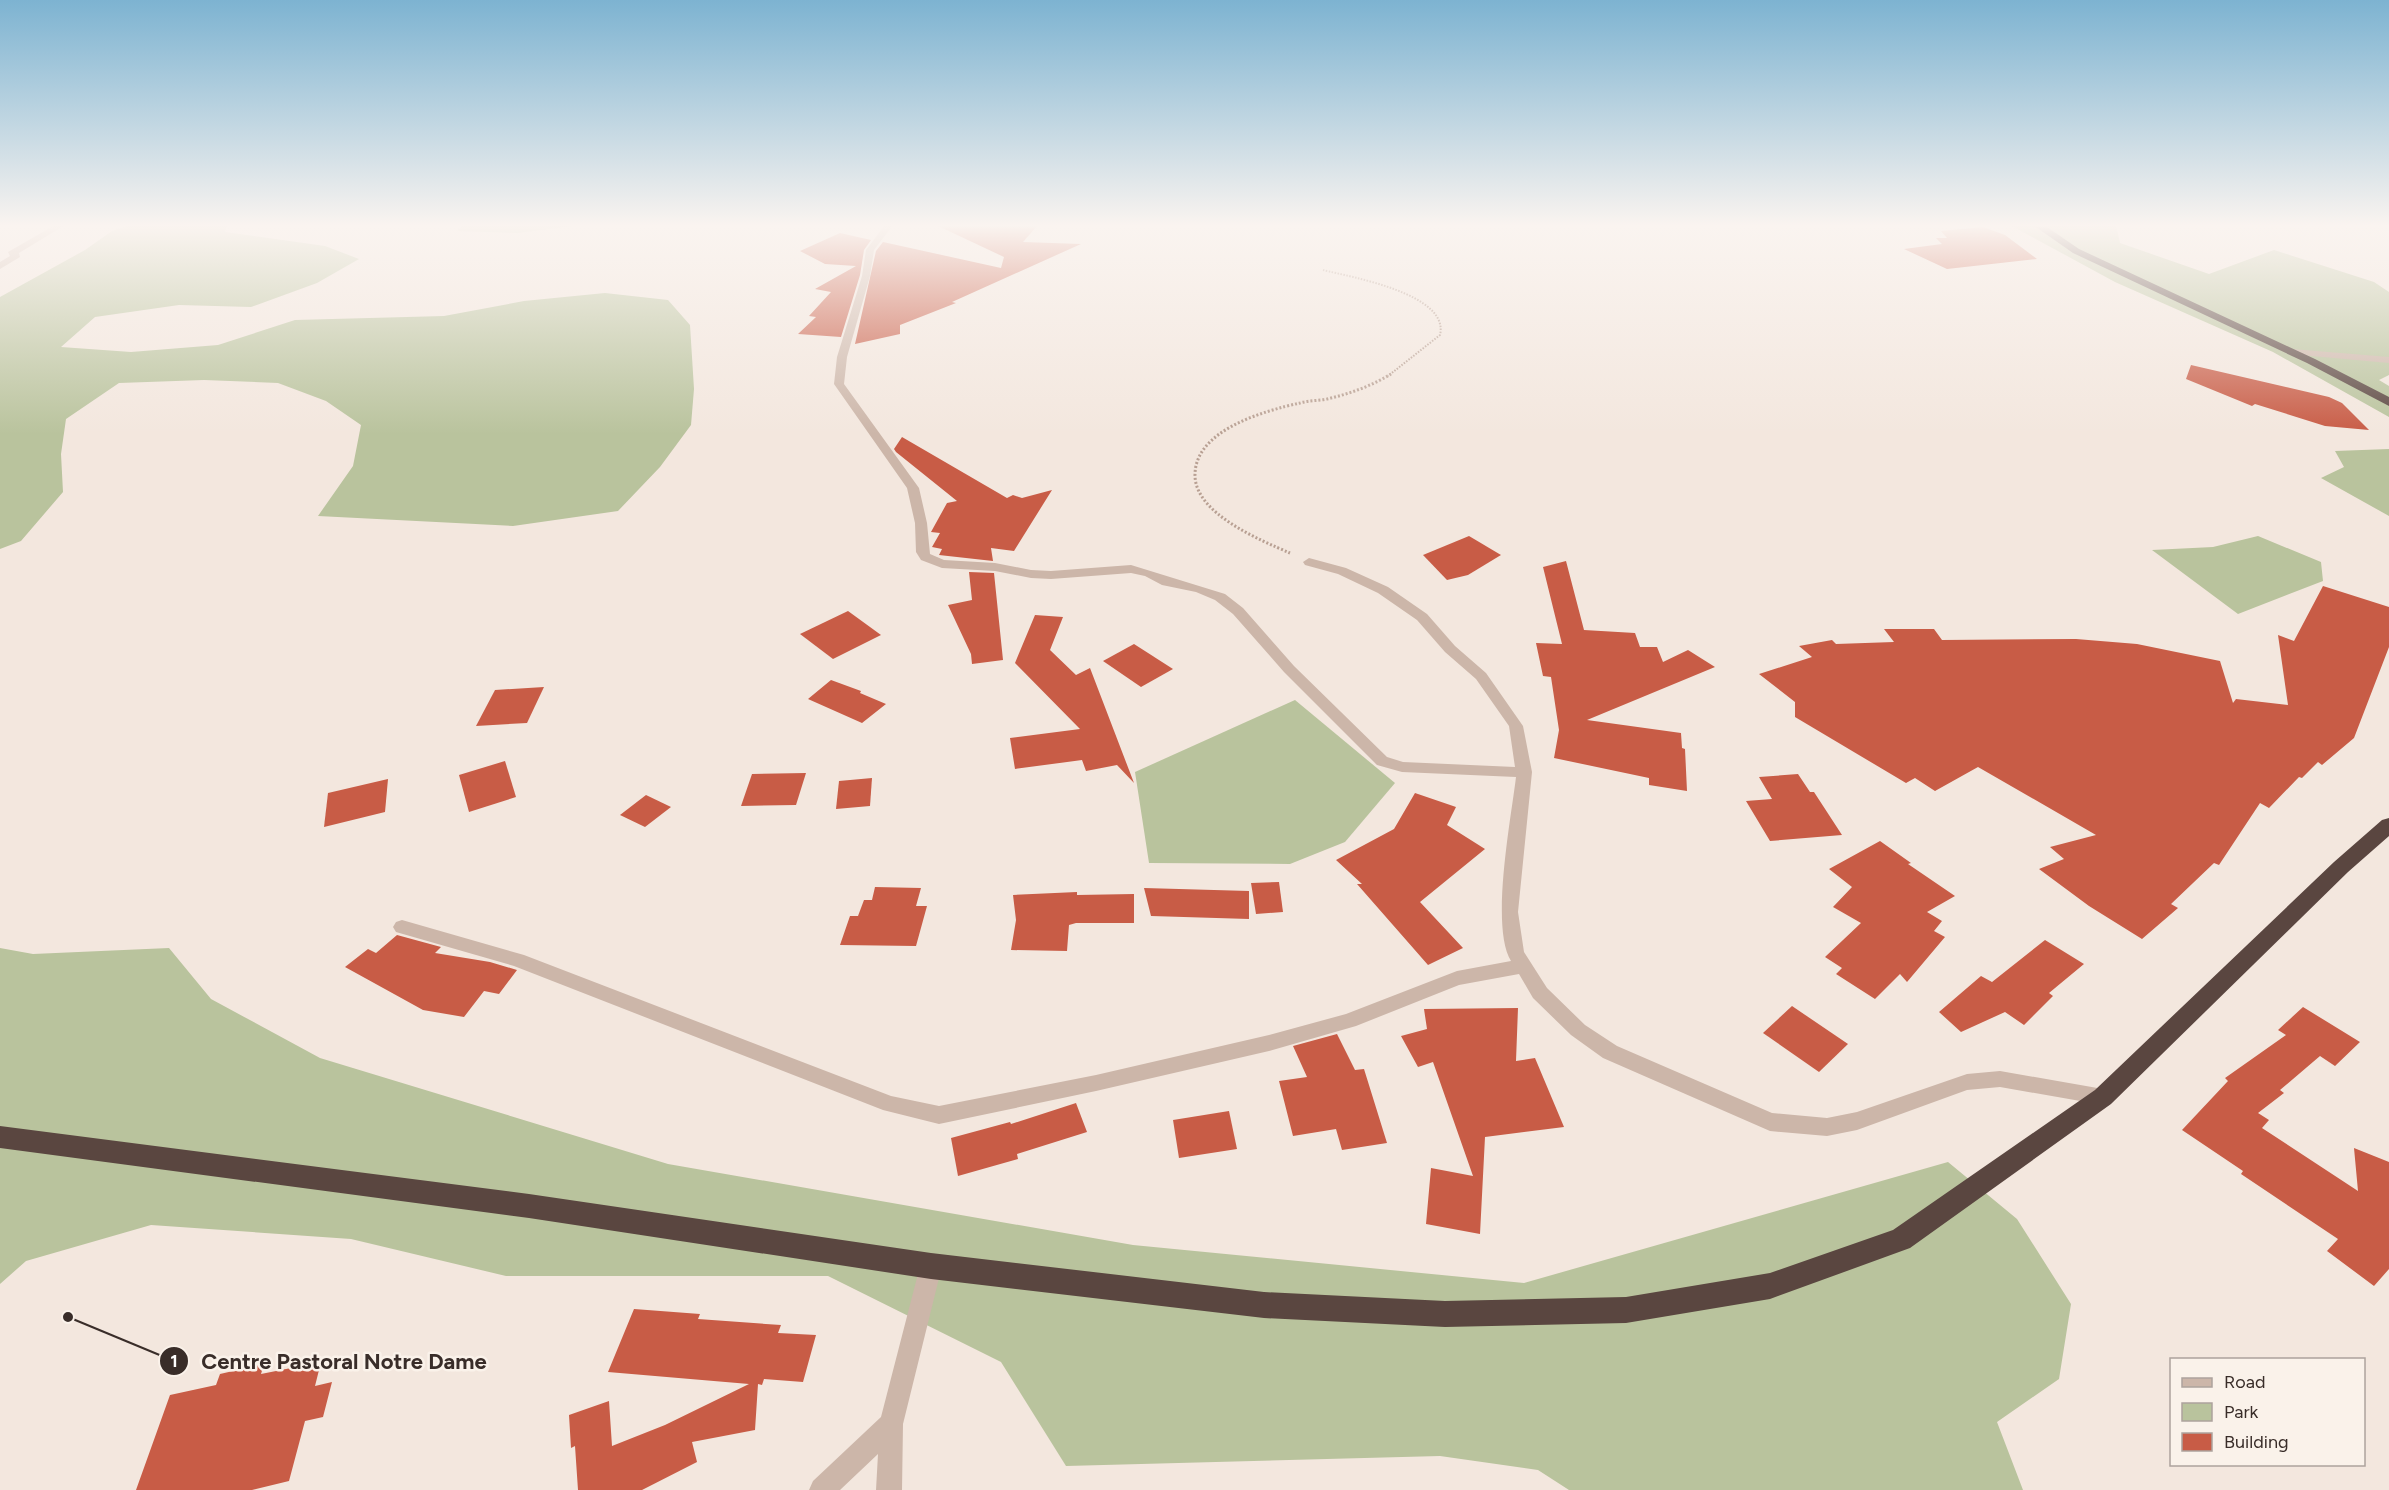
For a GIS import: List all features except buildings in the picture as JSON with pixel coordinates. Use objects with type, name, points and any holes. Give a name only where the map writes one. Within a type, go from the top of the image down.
[{"type":"highway","points":[[2169,295],[2292,352],[2389,402]]},
{"type":"highway","points":[[0,1137],[529,1206],[931,1266],[1264,1305],[1445,1314],[1626,1310],[1770,1286],[1901,1239],[2103,1098],[2341,867],[2389,825]]},
{"type":"street","points":[[861,295],[842,357],[839,384],[913,488],[921,523],[922,552],[925,557],[942,564],[995,567],[1031,574],[1051,575],[1131,569],[1149,573],[1167,582],[1200,589],[1220,597],[1238,611],[1289,669],[1382,761],[1401,767],[1524,772]]},
{"type":"street","points":[[2292,352],[2389,360]]},
{"type":"street","points":[[1309,562],[1342,571],[1383,590],[1422,617],[1450,649],[1481,676],[1500,700],[1516,726],[1524,772],[1509,912],[1515,952],[1540,993],[1578,1030],[1610,1052],[1770,1122],[1827,1127],[1857,1121],[1966,1082],[1983,1079],[2000,1079],[2103,1098]]},
{"type":"street","points":[[402,927],[518,960],[890,1104],[939,1115],[1096,1083],[1269,1043],[1349,1021],[1457,978],[1524,966]]},
{"type":"street","points":[[889,1490],[891,1424],[931,1266]]},
{"type":"street","points":[[822,1490],[891,1424]]},
{"type":"path","points":[[1309,562],[1250,536],[1214,510],[1198,491],[1193,479],[1200,452],[1207,442],[1255,418],[1298,403],[1334,398],[1398,372],[1440,335],[1442,327],[1437,315],[1408,295]]},
{"type":"green space","points":[[4,295],[285,295],[251,307],[179,305],[95,317],[61,347],[131,352],[218,345],[295,320],[444,316],[524,301],[589,295],[619,295],[668,300],[690,325],[694,389],[691,425],[660,467],[618,511],[513,526],[318,516],[353,466],[361,425],[326,401],[278,383],[204,380],[119,383],[66,419],[61,454],[63,492],[21,541],[0,549],[0,297]]},
{"type":"green space","points":[[2143,295],[2389,295],[2389,375],[2379,380],[2389,386],[2389,417],[2273,352]]},
{"type":"green space","points":[[2389,449],[2389,516],[2321,478],[2344,467],[2335,451]]},
{"type":"green space","points":[[2258,536],[2321,562],[2323,581],[2238,614],[2152,550],[2213,547]]},
{"type":"green space","points":[[1295,700],[1395,783],[1345,842],[1290,864],[1149,863],[1135,772]]},
{"type":"green space","points":[[0,948],[33,954],[169,948],[211,999],[320,1058],[668,1164],[1133,1245],[1524,1283],[1948,1162],[2017,1219],[2071,1304],[2059,1379],[1997,1422],[2023,1490],[1569,1490],[1538,1470],[1440,1456],[1066,1466],[1001,1362],[828,1276],[506,1276],[351,1239],[151,1225],[26,1261],[0,1284]]},
{"type":"place","name":"Centre Pastoral Notre Dame","points":[[68,1317]]}]
